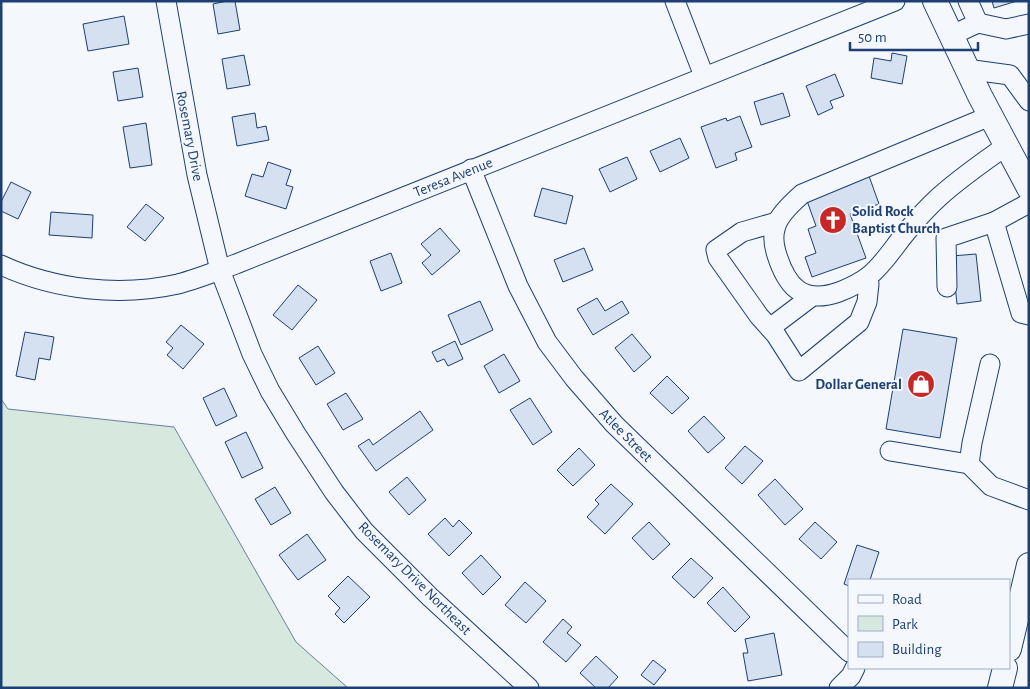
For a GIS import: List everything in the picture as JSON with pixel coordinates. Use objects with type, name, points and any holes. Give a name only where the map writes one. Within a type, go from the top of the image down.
[{"type":"main road","points":[[935,1],[950,36],[990,116],[1006,146],[1026,175]]},
{"type":"main road","points":[[1010,646],[1029,565]]},
{"type":"main road","points":[[1000,688],[1004,669]]},
{"type":"street","name":"Rosemary Drive","points":[[166,1],[197,175],[220,270]]},
{"type":"street","points":[[675,1],[704,76]]},
{"type":"street","name":"Teresa Avenue","points":[[1,265],[40,279],[101,290],[154,288],[179,284],[220,270],[895,1]]},
{"type":"street","points":[[968,1],[978,23]]},
{"type":"street","points":[[950,36],[978,23],[1006,29],[1029,24]]},
{"type":"street","points":[[966,69],[1029,78]]},
{"type":"street","points":[[1010,75],[1029,101]]},
{"type":"street","points":[[990,116],[802,194],[784,210],[777,222],[774,234],[775,249],[780,265],[800,293],[811,297],[829,295],[848,288],[868,277],[884,262],[908,230],[940,196],[1006,146]]},
{"type":"street","name":"Atlee Street","points":[[471,169],[518,286],[547,342],[580,386],[614,424],[848,651]]},
{"type":"street","points":[[947,287],[946,238],[994,222],[1029,203]]},
{"type":"street","points":[[777,222],[742,232],[716,250],[718,258],[759,316],[776,335],[799,371],[859,322],[867,302],[868,277]]},
{"type":"street","points":[[994,222],[1021,313],[1029,315]]},
{"type":"street","name":"Rosemary Drive Northeast","points":[[220,270],[252,354],[270,391],[334,492],[364,531],[390,558],[529,688]]},
{"type":"street","points":[[770,328],[811,297]]},
{"type":"street","points":[[970,464],[972,442],[990,364]]},
{"type":"street","points":[[890,451],[970,464],[991,486],[1029,500]]},
{"type":"street","points":[[839,688],[851,676],[854,669]]},
{"type":"green space","points":[[1,399],[8,409],[174,427],[296,642],[348,688],[1,688]]},
{"type":"building","points":[[235,1],[240,30],[218,34],[213,4]]},
{"type":"building","points":[[992,1],[1017,1],[994,8]]},
{"type":"building","points":[[124,16],[129,44],[88,51],[83,24]]},
{"type":"building","points":[[892,53],[907,56],[902,84],[871,78],[874,58],[891,61]]},
{"type":"building","points":[[244,55],[250,85],[227,89],[222,59]]},
{"type":"building","points":[[138,68],[143,97],[118,101],[113,72]]},
{"type":"building","points":[[835,74],[844,96],[830,101],[833,108],[818,115],[806,86]]},
{"type":"building","points":[[783,93],[790,116],[761,125],[754,102]]},
{"type":"building","points":[[255,113],[257,128],[266,126],[269,140],[237,146],[232,117]]},
{"type":"building","points":[[740,116],[752,147],[735,153],[737,160],[716,168],[701,127],[726,118],[727,121]]},
{"type":"building","points":[[146,123],[152,165],[130,168],[123,127]]},
{"type":"building","points":[[680,138],[689,158],[660,172],[650,151]]},
{"type":"building","points":[[627,157],[637,179],[610,192],[599,169]]},
{"type":"building","points":[[268,162],[291,170],[286,185],[293,187],[286,209],[245,196],[252,174],[263,177]]},
{"type":"building","name":"Solid Rock Baptist Church","points":[[869,176],[879,204],[850,214],[866,258],[812,277],[805,257],[816,253],[808,229],[816,226],[806,198]]},
{"type":"building","points":[[11,182],[31,192],[18,219],[1,211],[1,202]]},
{"type":"building","points":[[542,188],[573,196],[566,224],[534,216]]},
{"type":"building","points":[[146,204],[164,218],[145,241],[127,227]]},
{"type":"building","points":[[51,212],[93,215],[92,238],[49,235]]},
{"type":"building","points":[[440,228],[460,251],[432,275],[422,263],[431,255],[421,244]]},
{"type":"building","points":[[584,248],[593,270],[563,282],[554,260]]},
{"type":"building","points":[[391,253],[402,283],[381,291],[370,261]]},
{"type":"building","points":[[976,254],[981,301],[957,304],[952,256]]},
{"type":"building","points":[[298,285],[317,300],[292,330],[273,315]]},
{"type":"building","points":[[597,298],[605,311],[622,301],[629,313],[593,335],[577,309]]},
{"type":"building","points":[[480,301],[493,330],[461,345],[448,315]]},
{"type":"building","points":[[181,325],[204,344],[183,369],[167,355],[173,348],[166,342]]},
{"type":"building","name":"Dollar General","points":[[903,329],[957,338],[940,438],[886,429]]},
{"type":"building","points":[[25,332],[54,337],[50,360],[39,358],[35,380],[16,376]]},
{"type":"building","points":[[632,334],[651,357],[634,372],[615,348]]},
{"type":"building","points":[[455,341],[463,359],[448,366],[444,359],[437,362],[432,352]]},
{"type":"building","points":[[318,346],[335,373],[316,385],[299,358]]},
{"type":"building","points":[[504,354],[520,381],[499,393],[484,366]]},
{"type":"building","points":[[667,376],[689,398],[672,414],[650,393]]},
{"type":"building","points":[[224,388],[237,416],[216,426],[203,398]]},
{"type":"building","points":[[346,393],[363,419],[343,430],[327,404]]},
{"type":"building","points":[[530,398],[552,432],[533,445],[510,410]]},
{"type":"building","points":[[420,411],[433,430],[376,471],[358,446],[369,439],[373,445]]},
{"type":"building","points":[[704,416],[725,438],[708,453],[688,431]]},
{"type":"building","points":[[246,432],[263,468],[242,478],[225,442]]},
{"type":"building","points":[[745,446],[763,461],[742,484],[725,468]]},
{"type":"building","points":[[579,448],[595,465],[573,486],[557,470]]},
{"type":"building","points":[[407,477],[426,500],[409,515],[389,492]]},
{"type":"building","points":[[775,479],[803,509],[785,525],[758,495]]},
{"type":"building","points":[[611,484],[633,504],[605,534],[587,517],[599,504],[595,500]]},
{"type":"building","points":[[275,487],[291,513],[271,525],[255,499]]},
{"type":"building","points":[[445,518],[453,527],[459,520],[472,533],[449,556],[428,534]]},
{"type":"building","points":[[649,522],[670,544],[653,560],[632,538]]},
{"type":"building","points":[[815,522],[837,542],[821,559],[799,539]]},
{"type":"building","points":[[307,534],[326,560],[298,580],[279,555]]},
{"type":"building","points":[[857,545],[879,552],[870,579],[848,579],[848,586],[844,584]]},
{"type":"building","points":[[481,555],[501,577],[483,595],[462,573]]},
{"type":"building","points":[[691,558],[713,578],[694,598],[672,577]]},
{"type":"building","points":[[348,576],[370,597],[344,623],[335,614],[340,608],[328,596]]},
{"type":"building","points":[[525,582],[546,601],[526,623],[505,605]]},
{"type":"building","points":[[723,587],[750,617],[735,632],[707,603]]},
{"type":"building","points":[[563,619],[572,627],[567,633],[581,645],[566,662],[543,642]]},
{"type":"building","points":[[774,633],[782,675],[748,681],[743,653],[748,653],[745,639]]},
{"type":"building","points":[[596,656],[618,677],[608,688],[596,688],[580,673]]},
{"type":"building","points":[[653,660],[666,670],[654,685],[641,675]]},
{"type":"place","name":"Solid Rock Baptist Church","points":[[833,220]]},
{"type":"place","name":"Dollar General","points":[[921,384]]}]
